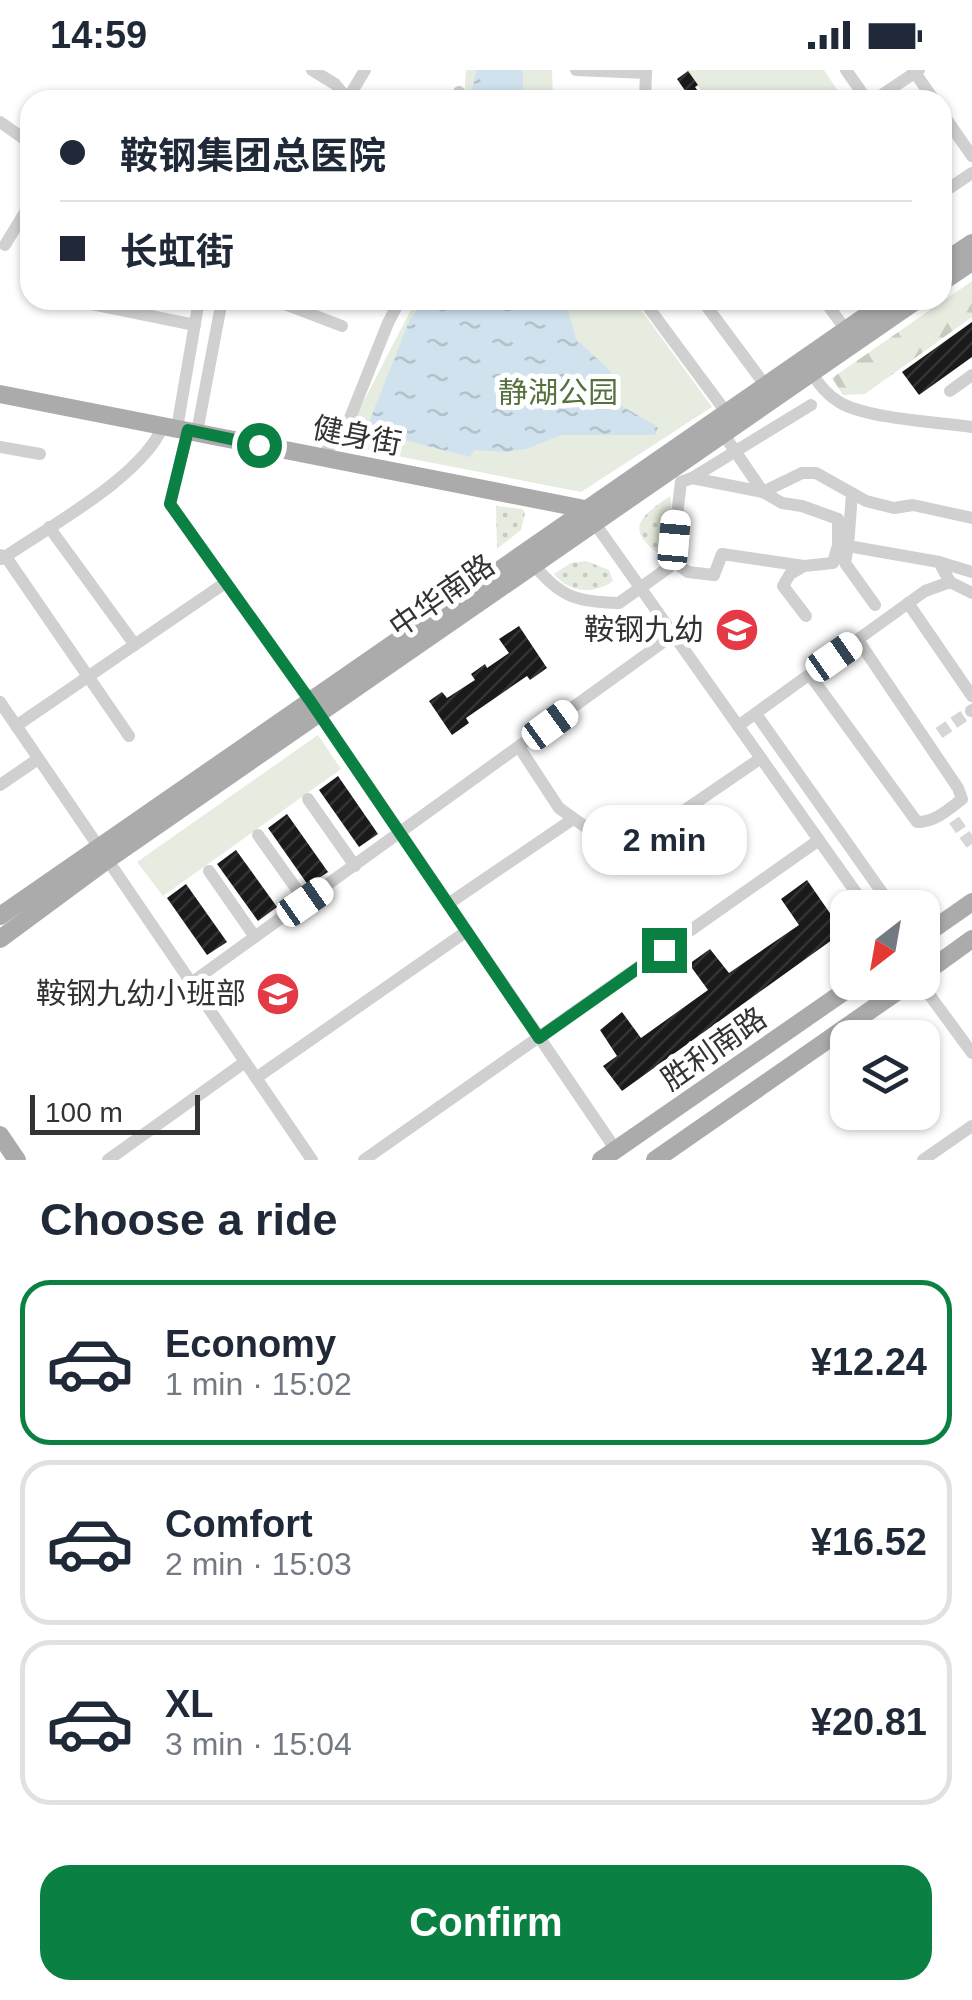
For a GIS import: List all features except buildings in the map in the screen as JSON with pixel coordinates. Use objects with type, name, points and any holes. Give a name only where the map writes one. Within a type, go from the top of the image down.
[{"type":"main road","points":[[589,516],[726,412],[875,310]]},
{"type":"main road","name":"中华南路","points":[[316,708],[546,536],[730,442],[812,374],[904,310]]},
{"type":"main road","name":"健身街","points":[[0,394],[322,457],[589,516]]},
{"type":"main road","name":"中华南路","points":[[0,916],[102,854],[534,565],[589,516]]},
{"type":"main road","name":"中华南路","points":[[0,939],[102,854]]},
{"type":"main road","points":[[940,924],[972,902]]},
{"type":"main road","points":[[940,962],[972,940]]},
{"type":"main road","name":"胜利南路","points":[[608,1155],[832,1000]]},
{"type":"main road","name":"胜利南路","points":[[656,1160],[885,1000]]},
{"type":"main road","points":[[0,1135],[18,1160]]},
{"type":"street","points":[[312,70],[340,90]]},
{"type":"street","points":[[576,70],[646,71]]},
{"type":"street","points":[[846,70],[862,90]]},
{"type":"street","points":[[886,90],[916,71]]},
{"type":"street","points":[[952,127],[972,156]]},
{"type":"street","points":[[5,245],[20,220]]},
{"type":"street","points":[[124,310],[195,324]]},
{"type":"street","points":[[197,310],[170,504],[316,708],[539,1038],[608,1155]]},
{"type":"street","points":[[129,736],[2,558],[133,469],[157,441],[181,429],[219,310]]},
{"type":"street","points":[[300,310],[342,326]]},
{"type":"street","points":[[322,457],[348,423],[395,310]]},
{"type":"street","points":[[650,310],[726,412]]},
{"type":"street","points":[[709,310],[765,385]]},
{"type":"street","points":[[831,310],[846,330]]},
{"type":"street","points":[[812,374],[827,394],[842,405],[972,427]]},
{"type":"street","points":[[950,391],[972,375]]},
{"type":"street","points":[[675,564],[674,540],[682,482],[692,478],[730,442],[811,406]]},
{"type":"street","points":[[730,442],[763,492]]},
{"type":"street","points":[[0,446],[40,454]]},
{"type":"street","points":[[763,492],[802,472],[816,472],[852,494],[894,508],[913,506],[972,518]]},
{"type":"street","points":[[675,564],[688,572],[714,575],[722,554],[804,566],[833,563],[838,545],[838,519],[782,503],[763,492],[692,478]]},
{"type":"street","points":[[852,494],[845,563],[874,605]]},
{"type":"street","points":[[589,516],[854,890]]},
{"type":"street","points":[[49,527],[134,645]]},
{"type":"street","points":[[848,546],[939,562],[972,572]]},
{"type":"street","points":[[939,562],[950,582],[972,593]]},
{"type":"street","points":[[534,565],[552,588],[571,598],[620,603],[675,564]]},
{"type":"street","points":[[804,566],[790,574],[784,586],[806,616]]},
{"type":"street","points":[[738,726],[925,591],[950,582]]},
{"type":"street","points":[[16,726],[225,583]]},
{"type":"street","points":[[908,604],[972,696]]},
{"type":"street","points":[[191,983],[673,636]]},
{"type":"street","points":[[810,675],[917,822],[950,815],[962,799],[933,737],[858,640]]},
{"type":"street","points":[[0,702],[312,1160]]},
{"type":"street","points":[[756,714],[879,890]]},
{"type":"street","points":[[519,748],[559,808],[622,853],[760,758]]},
{"type":"street","points":[[0,785],[38,759]]},
{"type":"street","points":[[308,799],[355,866]]},
{"type":"street","points":[[448,904],[573,819]]},
{"type":"street","points":[[258,834],[305,902]]},
{"type":"street","points":[[364,1160],[819,840]]},
{"type":"street","points":[[208,871],[255,937]]},
{"type":"street","points":[[940,912],[972,891]]},
{"type":"street","points":[[256,1078],[466,932]]},
{"type":"street","points":[[933,1000],[972,1053]]},
{"type":"street","points":[[108,1160],[244,1062]]},
{"type":"street","points":[[923,1160],[972,1126]]},
{"type":"green space","points":[[466,70],[552,70],[553,90],[465,90]]},
{"type":"green space","points":[[687,70],[824,70],[837,90],[701,90]]},
{"type":"green space","points":[[972,281],[972,317],[865,394],[843,395],[832,378],[930,310],[952,310],[952,295]]},
{"type":"green space","name":"静湖公园","points":[[411,310],[641,310],[712,407],[581,492],[341,445]]},
{"type":"green space","points":[[670,496],[668,536],[673,551],[671,556],[663,557],[643,539],[640,525],[650,511]]},
{"type":"green space","points":[[496,506],[522,509],[525,513],[521,530],[497,549]]},
{"type":"green space","points":[[586,561],[609,570],[613,581],[582,590],[567,585],[554,574],[571,563]]},
{"type":"green space","points":[[318,735],[341,769],[163,896],[137,862]]},
{"type":"water","points":[[477,70],[523,70],[523,90],[472,90]]},
{"type":"water","points":[[418,310],[568,310],[576,339],[611,372],[618,404],[658,427],[655,435],[561,435],[526,449],[474,450],[470,457],[366,430],[410,319]]},
{"type":"tunnel","points":[[939,733],[971,711]]},
{"type":"tunnel","points":[[954,820],[972,845]]},
{"type":"place","name":"鞍钢九幼","points":[[737,630]]},
{"type":"place","name":"鞍钢九幼小班部","points":[[278,994]]},
{"type":"route","points":[[259,445],[188,430],[170,504],[311,702],[539,1038],[664,950]]}]
